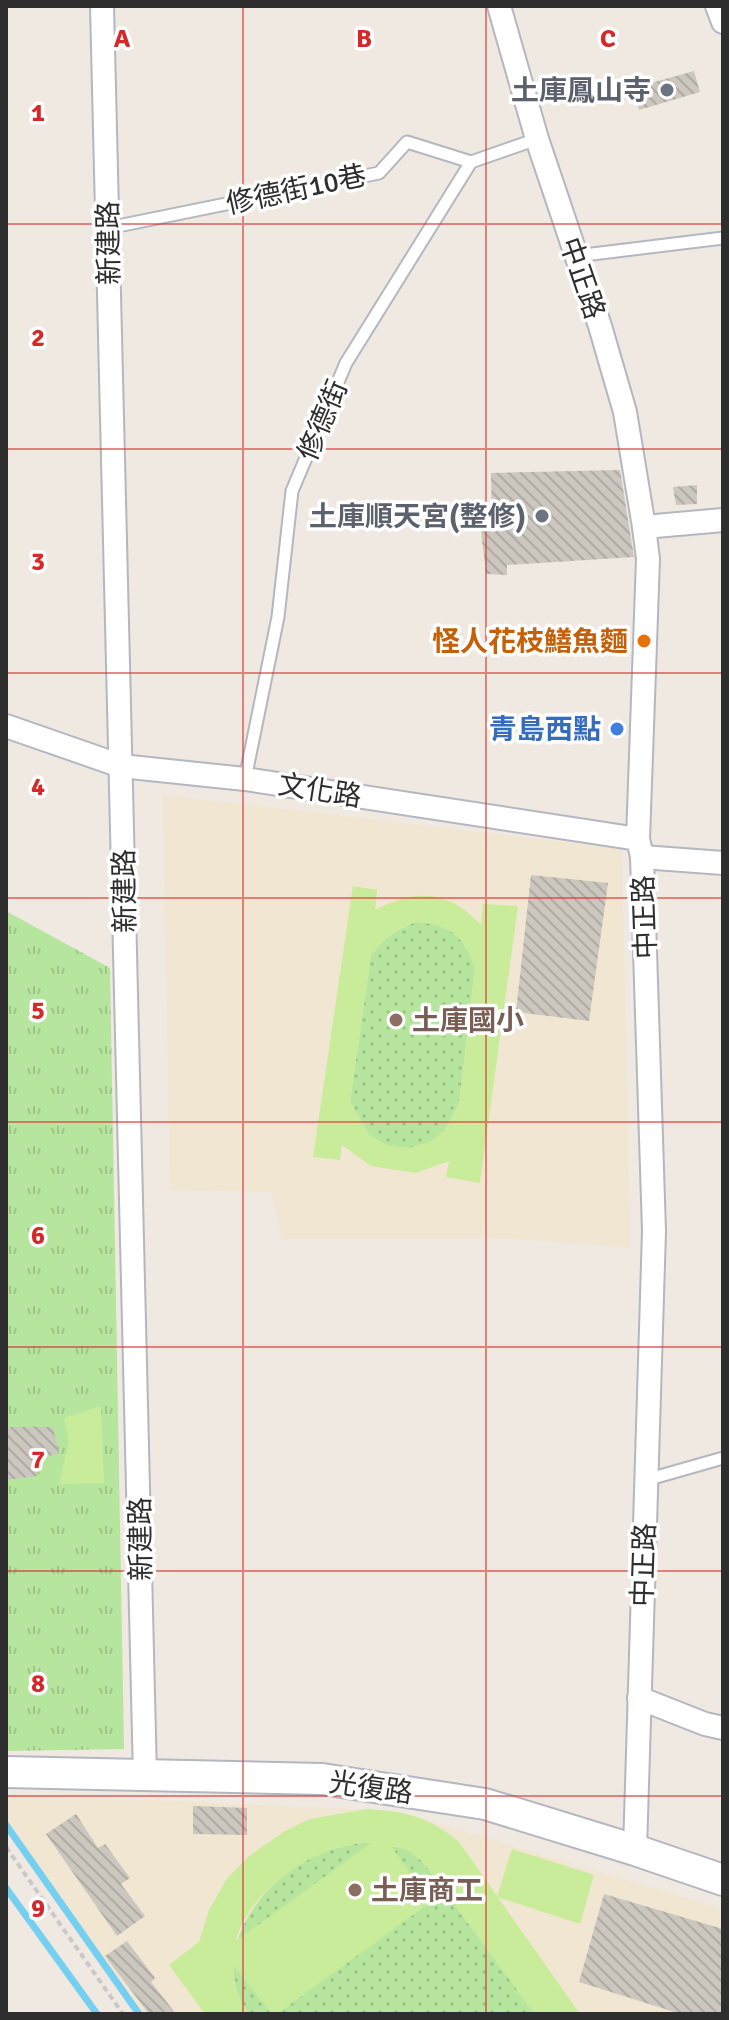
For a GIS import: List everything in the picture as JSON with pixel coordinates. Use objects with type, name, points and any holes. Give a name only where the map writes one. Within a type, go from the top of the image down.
[{"type":"street","name":"新建路","points":[[102,6],[145,1776]]},
{"type":"street","name":"中正路","points":[[499,6],[537,139],[600,326],[625,412],[644,527],[647,574],[640,848],[654,1231],[635,1850]]},
{"type":"street","points":[[717,6],[723,22]]},
{"type":"street","points":[[644,527],[723,520]]},
{"type":"street","name":"文化路","points":[[6,726],[121,766],[245,779],[723,863]]},
{"type":"street","points":[[639,1698],[723,1728]]},
{"type":"street","name":"光復路","points":[[6,1772],[337,1781],[485,1804],[723,1880]]},
{"type":"lane","points":[[471,162],[537,139]]},
{"type":"lane","name":"修德街10巷","points":[[108,228],[379,173],[407,142],[471,162]]},
{"type":"lane","name":"修德街","points":[[245,779],[278,617],[292,491],[346,363],[471,162]]},
{"type":"lane","points":[[575,256],[723,238]]},
{"type":"lane","points":[[646,1480],[723,1458]]},
{"type":"path","points":[[6,1847],[123,2014]]},
{"type":"shaded area","name":"土庫國小","points":[[163,795],[622,849],[630,1247],[513,1239],[282,1239],[272,1192],[170,1190]]},
{"type":"shaded area","name":"土庫商工","points":[[6,1794],[397,1811],[723,1909],[723,2014],[142,2014],[6,1823]]},
{"type":"green space","points":[[353,886],[377,890],[375,910],[404,898],[431,896],[457,905],[481,925],[483,904],[518,906],[480,1183],[446,1177],[449,1161],[416,1173],[371,1166],[342,1145],[340,1160],[313,1157]],"holes":[[[416,922],[428,923],[454,934],[466,948],[475,969],[459,1105],[445,1130],[430,1142],[410,1148],[388,1146],[369,1135],[350,1101],[371,955],[396,931]]]},
{"type":"green space","points":[[6,911],[110,968],[124,1749],[6,1751]]},
{"type":"green space","points":[[416,922],[438,926],[454,934],[466,948],[475,969],[459,1104],[445,1130],[430,1142],[410,1148],[388,1146],[369,1135],[350,1101],[371,955],[391,935]]},
{"type":"green space","points":[[101,1406],[104,1483],[59,1484],[69,1441],[64,1418]]},
{"type":"green space","points":[[368,1809],[382,1810],[416,1817],[448,1833],[459,1842],[580,2014],[535,2014],[423,1862],[406,1849],[391,1846],[431,1902],[277,2014],[272,2014],[233,1965],[237,1991],[249,2014],[205,2014],[169,1965],[199,1942],[209,1910],[226,1880],[249,1856],[285,1831],[310,1819]],"holes":[[[371,1843],[236,1940],[256,1903],[289,1872],[330,1850]]]},
{"type":"green space","points":[[372,1842],[406,1849],[423,1862],[535,2014],[249,2014],[238,1992],[233,1970],[235,1948],[255,1907],[270,1888],[307,1860],[338,1848]]},
{"type":"green space","points":[[512,1849],[594,1875],[580,1924],[497,1897]]},
{"type":"building","name":"土庫鳳山寺","points":[[694,71],[700,92],[639,110],[633,88]]},
{"type":"building","name":"土庫順天宮(整修)","points":[[620,470],[634,557],[507,565],[507,575],[486,574],[481,531],[492,530],[491,473]]},
{"type":"building","points":[[697,485],[697,504],[676,505],[673,487]]},
{"type":"building","points":[[531,875],[608,883],[589,1021],[516,1012]]},
{"type":"building","points":[[6,1427],[53,1427],[59,1453],[34,1461],[37,1476],[6,1480]]},
{"type":"building","points":[[193,1806],[247,1808],[247,1835],[193,1834]]},
{"type":"building","points":[[76,1814],[98,1848],[105,1844],[130,1878],[121,1884],[145,1916],[117,1936],[46,1834]]},
{"type":"building","points":[[604,1894],[723,1929],[723,2005],[720,2014],[681,2014],[579,1982]]},
{"type":"building","points":[[127,1941],[155,1978],[151,1982],[176,2014],[149,2014],[105,1956]]},
{"type":"waterway","points":[[6,1825],[139,2014]]},
{"type":"waterway","points":[[6,1888],[97,2014]]},
{"type":"place","name":"土庫鳳山寺","points":[[667,90]]},
{"type":"place","name":"土庫順天宮(整修)","points":[[542,516]]},
{"type":"place","name":"怪人花枝鱔魚麵","points":[[644,641]]},
{"type":"place","name":"青島西點","points":[[617,729]]},
{"type":"place","name":"土庫國小","points":[[396,1020]]},
{"type":"place","name":"土庫商工","points":[[355,1890]]}]
